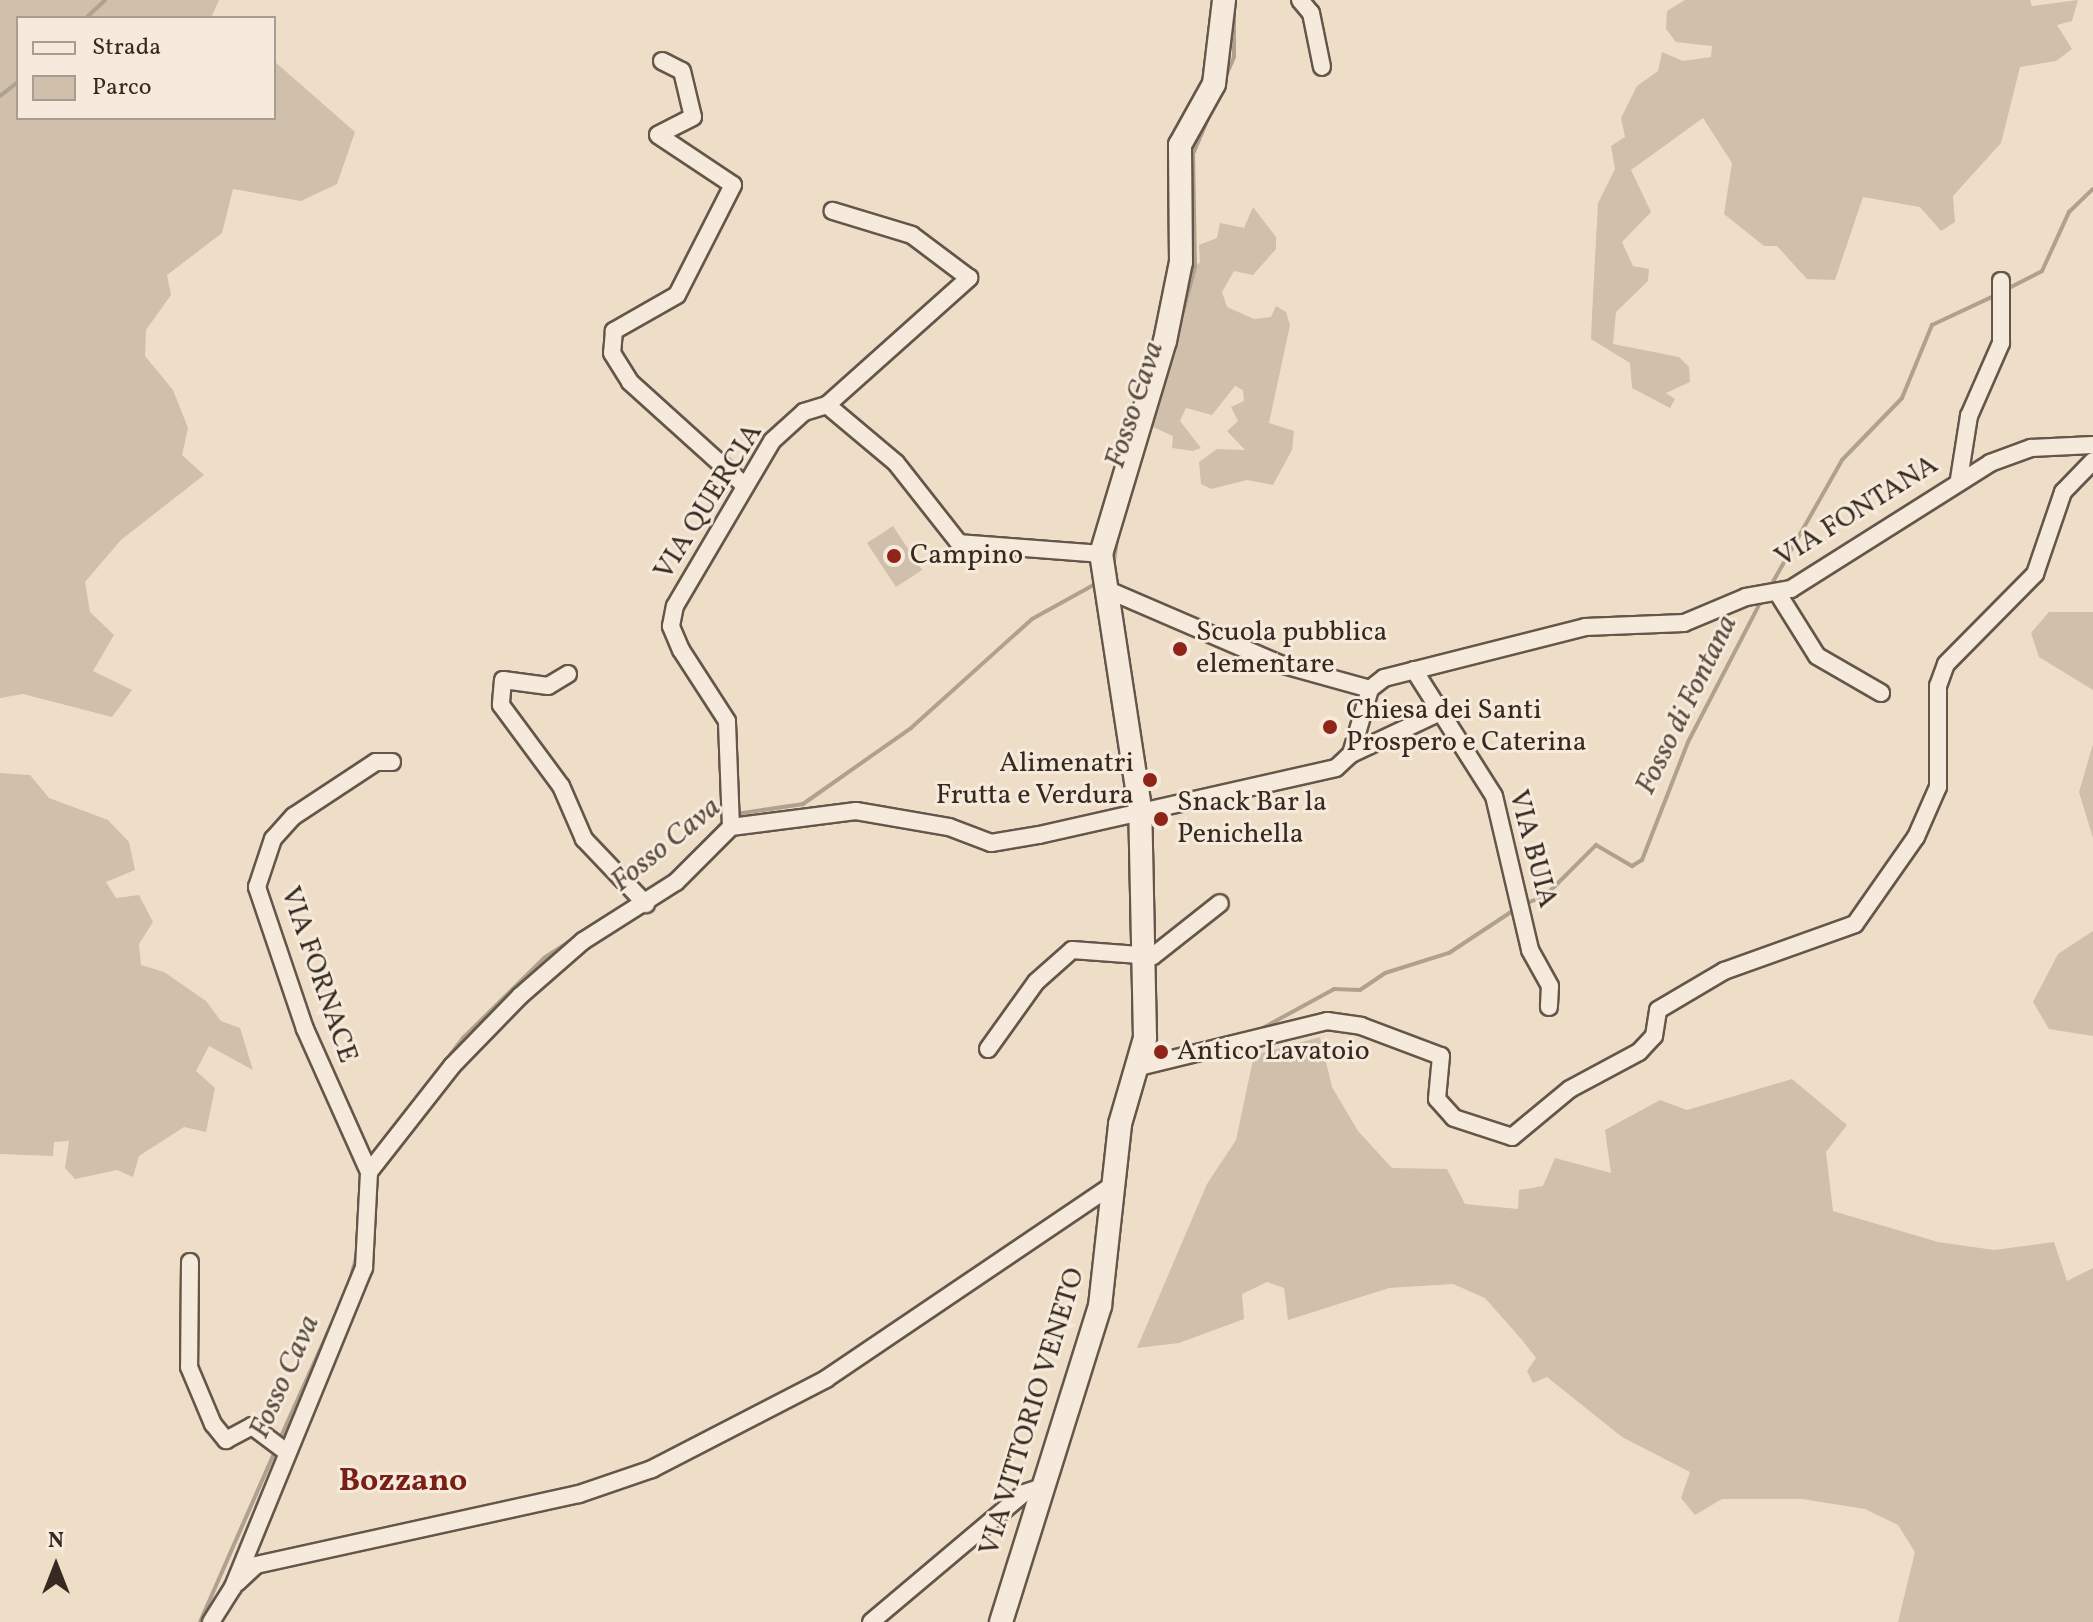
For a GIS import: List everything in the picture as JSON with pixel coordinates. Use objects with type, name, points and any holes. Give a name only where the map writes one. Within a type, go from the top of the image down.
[{"type":"street","points":[[1104,575],[1165,341],[1181,262],[1180,145],[1214,84],[1224,0]]},
{"type":"street","points":[[1300,0],[1311,13],[1322,67]]},
{"type":"street","points":[[662,61],[682,71],[693,117],[658,135],[733,185],[677,295],[614,331],[612,353],[630,382],[745,486]]},
{"type":"street","name":"VIA QUERCIA","points":[[732,819],[727,721],[681,650],[671,615],[772,441],[804,412],[827,405],[969,278],[912,235],[833,211]]},
{"type":"street","points":[[1959,479],[1969,416],[2001,343],[2002,288]]},
{"type":"street","points":[[827,405],[896,463],[959,543],[1104,575],[1280,664],[1370,689],[1351,754]]},
{"type":"street","name":"VIA FONTANA","points":[[1370,689],[1414,670],[1585,627],[1684,623],[1769,593],[1959,479],[2031,448],[2093,445]]},
{"type":"street","points":[[1139,1067],[1327,1021],[1361,1026],[1441,1056],[1437,1099],[1454,1118],[1512,1137],[1570,1089],[1639,1052],[1654,1036],[1658,1010],[1724,971],[1855,924],[1916,837],[1938,787],[1938,686],[1946,664],[2035,574],[2063,492],[2093,461]]},
{"type":"street","name":"VIA VITTORIO VENETO","points":[[1001,1622],[1100,1306],[1111,1254],[1112,1185],[1139,1067],[1147,958],[1140,808],[1104,575]]},
{"type":"street","points":[[1769,593],[1817,656],[1881,693]]},
{"type":"street","name":"VIA BUIA","points":[[1414,670],[1438,713],[1469,746],[1494,796],[1530,950],[1547,974],[1549,1007]]},
{"type":"street","points":[[568,674],[548,686],[503,680],[501,705],[561,786],[584,839],[642,900]]},
{"type":"street","points":[[233,1587],[278,1447],[364,1268],[367,1169],[452,1066],[520,996],[583,941],[642,900],[732,819],[856,811],[991,843],[1140,808],[1336,768],[1351,754],[1438,713]]},
{"type":"street","name":"VIA FORNACE","points":[[367,1169],[305,1029],[257,887],[273,839],[294,816],[382,759],[392,762]]},
{"type":"street","points":[[988,1049],[1036,982],[1072,950],[1147,958],[1220,903]]},
{"type":"street","points":[[211,1622],[233,1587],[256,1565],[579,1494],[652,1469],[826,1379],[1112,1185]]},
{"type":"street","points":[[190,1262],[189,1367],[213,1424],[226,1440],[252,1426],[278,1447]]},
{"type":"street","points":[[871,1622],[1024,1493],[1045,1486]]},
{"type":"green space","points":[[0,0],[219,0],[212,16],[16,16],[16,120],[276,120],[276,63],[355,132],[337,184],[301,201],[233,189],[222,233],[167,275],[171,295],[146,330],[145,356],[173,390],[188,428],[182,455],[204,475],[121,540],[85,582],[90,612],[114,635],[93,671],[132,690],[112,717],[23,694],[0,698]]},
{"type":"green space","points":[[1685,0],[2030,0],[2032,6],[2078,0],[2072,21],[2057,25],[2072,49],[2056,61],[2020,67],[2001,143],[1953,196],[1955,222],[1941,231],[1920,207],[1863,197],[1835,280],[1807,279],[1777,246],[1764,246],[1724,214],[1732,163],[1703,118],[1631,170],[1651,212],[1622,242],[1633,266],[1649,269],[1648,281],[1616,312],[1613,344],[1679,357],[1689,367],[1690,382],[1666,393],[1675,399],[1670,408],[1632,388],[1630,363],[1591,339],[1598,203],[1615,169],[1611,146],[1625,137],[1621,118],[1637,86],[1658,71],[1662,52],[1683,61],[1711,57],[1712,46],[1676,42],[1666,29],[1667,11]]},
{"type":"green space","points":[[1253,207],[1276,237],[1276,249],[1253,275],[1234,271],[1222,292],[1227,307],[1254,319],[1271,317],[1276,306],[1286,312],[1290,325],[1269,423],[1294,431],[1292,450],[1273,485],[1247,480],[1211,489],[1201,484],[1199,462],[1217,449],[1245,450],[1227,431],[1238,421],[1231,407],[1244,401],[1243,390],[1235,386],[1212,415],[1186,408],[1180,421],[1201,448],[1193,451],[1172,448],[1173,436],[1146,424],[1188,273],[1200,262],[1199,245],[1217,238],[1220,223],[1244,228]]},
{"type":"green space","name":"Campino","points":[[893,526],[922,570],[896,587],[867,543]]},
{"type":"green space","points":[[2049,612],[2093,612],[2093,690],[2039,657],[2031,633]]},
{"type":"green space","points":[[2093,744],[2093,838],[2079,792]]},
{"type":"green space","points":[[0,773],[30,775],[49,798],[108,820],[129,842],[135,870],[106,882],[116,898],[139,895],[153,922],[139,944],[141,965],[164,972],[206,1001],[221,1021],[240,1028],[253,1070],[209,1046],[196,1071],[215,1088],[206,1132],[184,1127],[139,1156],[133,1177],[117,1170],[75,1179],[65,1168],[69,1141],[54,1142],[53,1156],[0,1154]]},
{"type":"green space","points":[[2093,931],[2093,1036],[2049,1029],[2033,1002],[2058,954]]},
{"type":"green space","points":[[1320,1037],[1332,1087],[1358,1131],[1392,1168],[1447,1169],[1465,1204],[1518,1209],[1519,1190],[1543,1186],[1555,1158],[1611,1173],[1605,1130],[1660,1100],[1687,1110],[1792,1079],[1847,1125],[1826,1152],[1833,1211],[1938,1242],[1994,1250],[2054,1242],[2067,1281],[2093,1268],[2093,1622],[1898,1622],[1915,1552],[1898,1525],[1865,1509],[1802,1499],[1722,1499],[1695,1515],[1681,1498],[1690,1472],[1622,1437],[1547,1377],[1533,1383],[1527,1371],[1536,1358],[1522,1340],[1485,1298],[1453,1284],[1389,1288],[1288,1320],[1284,1288],[1267,1282],[1242,1294],[1244,1319],[1179,1343],[1137,1348],[1207,1184],[1236,1140],[1254,1055]]},
{"type":"waterway","points":[[88,16],[105,0]]},
{"type":"waterway","name":"Fosso Cava","points":[[1167,372],[1195,267],[1193,154],[1234,57],[1234,2]]},
{"type":"waterway","points":[[0,96],[16,84]]},
{"type":"waterway","name":"Fosso di Fontana","points":[[2007,289],[2042,271],[2069,212],[2093,189]]},
{"type":"waterway","name":"Fosso di Fontana","points":[[1770,587],[1842,460],[1902,398],[1932,325],[1996,295]]},
{"type":"waterway","name":"Fosso Cava","points":[[1113,568],[1118,533]]},
{"type":"waterway","name":"Fosso Cava","points":[[736,814],[803,804],[911,728],[1032,619],[1099,582]]},
{"type":"waterway","name":"Fosso di Fontana","points":[[1525,904],[1546,895],[1596,845],[1632,866],[1642,860],[1688,742],[1761,601]]},
{"type":"waterway","name":"Fosso Cava","points":[[687,860],[725,820]]},
{"type":"waterway","name":"Fosso di Fontana","points":[[1261,1029],[1334,989],[1360,990],[1385,973],[1449,953],[1517,908]]},
{"type":"waterway","name":"Fosso Cava","points":[[385,1139],[463,1038],[544,958],[579,935]]},
{"type":"waterway","name":"Fosso Cava","points":[[349,1284],[357,1254]]},
{"type":"waterway","name":"Fosso Cava","points":[[279,1441],[338,1310]]},
{"type":"waterway","name":"Fosso Cava","points":[[200,1622],[276,1449]]},
{"type":"place","name":"Campino","points":[[894,556]]},
{"type":"place","name":"Scuola pubblica elementare","points":[[1180,649]]},
{"type":"place","name":"Chiesa dei Santi Prospero e Caterina","points":[[1330,727]]},
{"type":"place","name":"Alimenatri Frutta e Verdura","points":[[1150,780]]},
{"type":"place","name":"Snack Bar la Penichella","points":[[1161,819]]},
{"type":"place","name":"Antico Lavatoio","points":[[1161,1052]]},
{"type":"district","name":"Bozzano","points":[[403,1482]]}]
